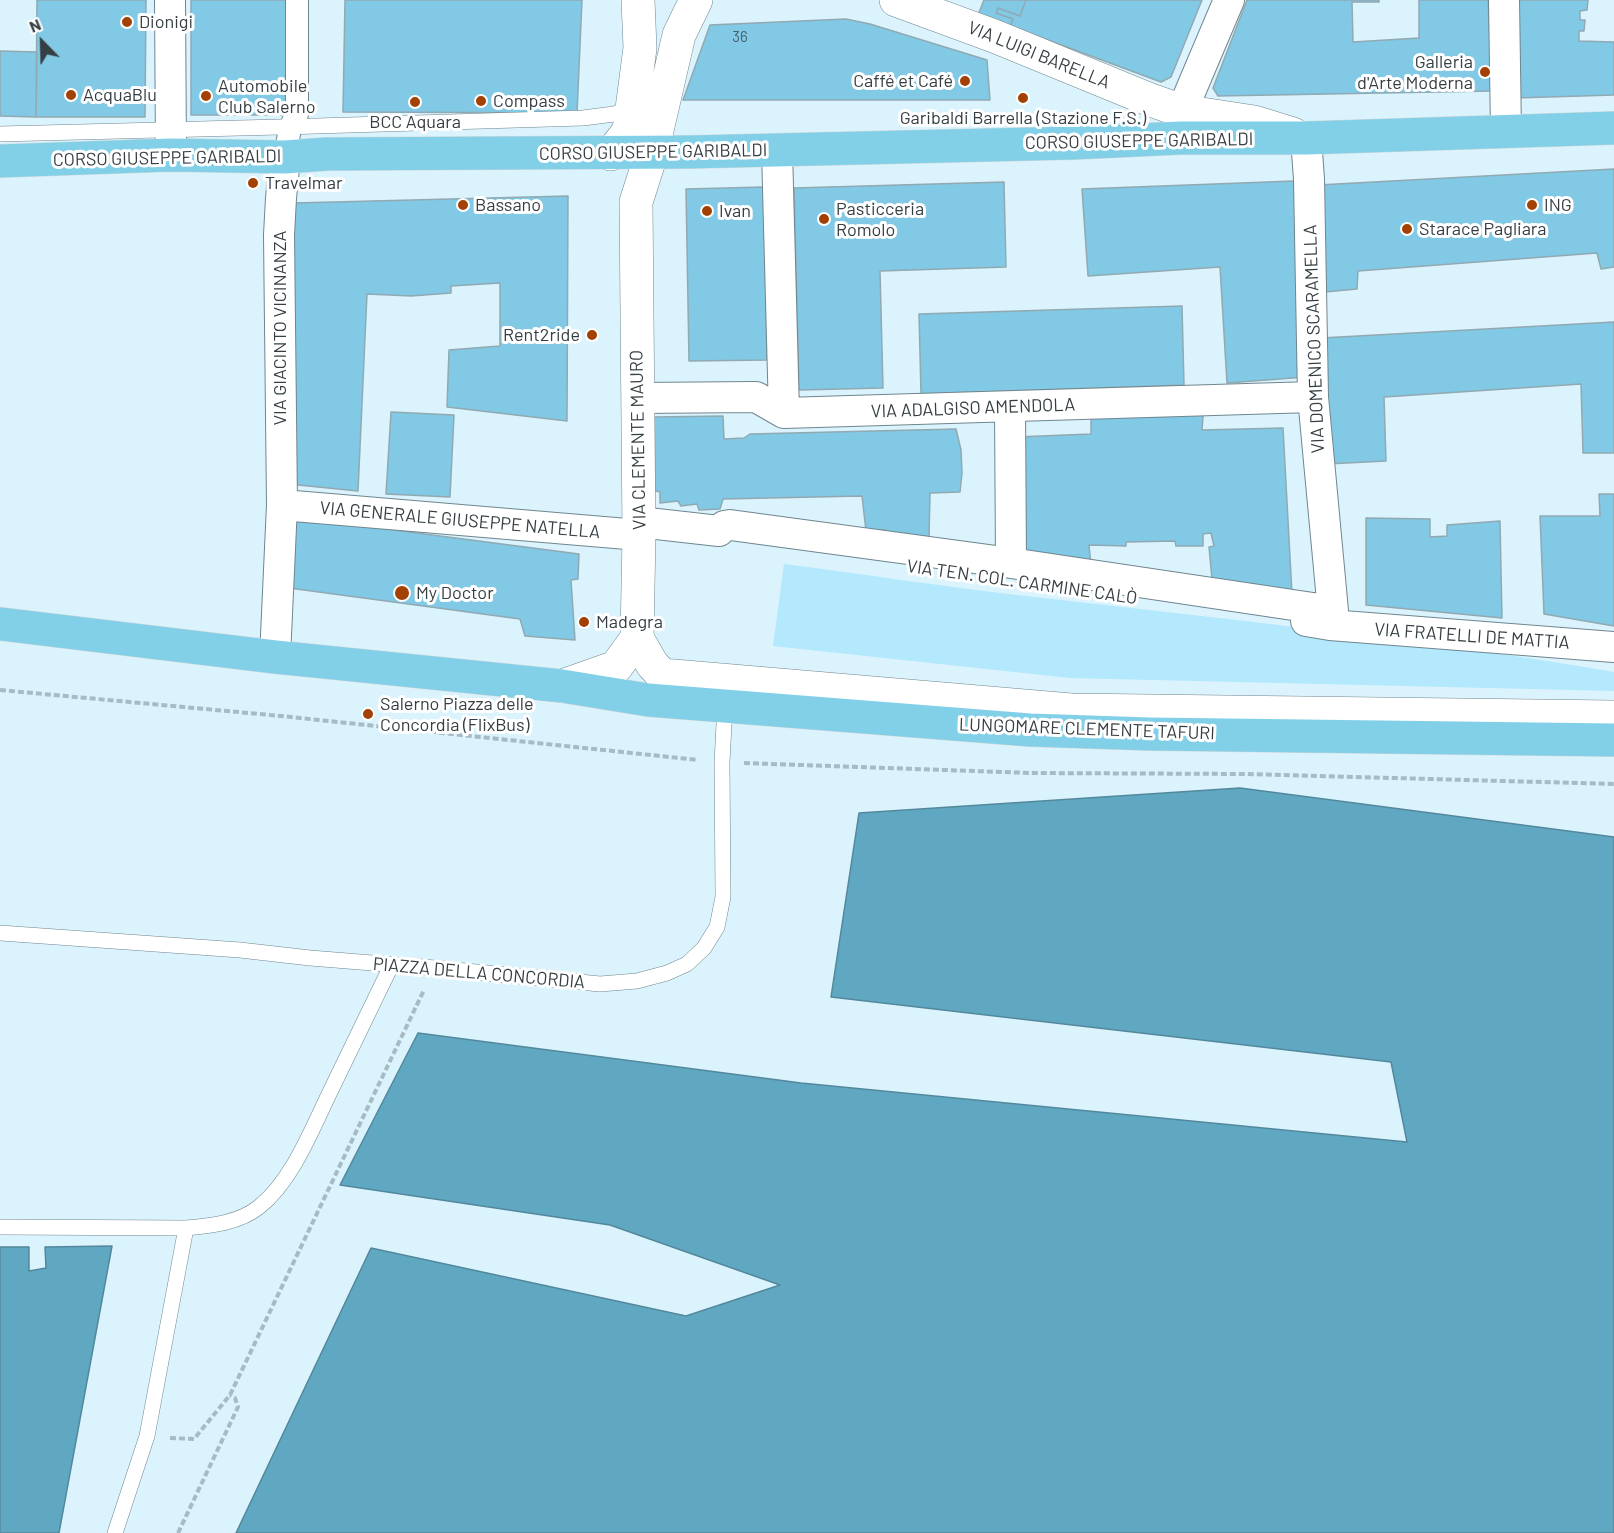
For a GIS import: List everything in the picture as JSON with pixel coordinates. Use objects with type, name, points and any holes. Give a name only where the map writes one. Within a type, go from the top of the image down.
[{"type":"main road","points":[[611,154],[628,132],[632,111],[640,48],[638,0]]},
{"type":"main road","name":"VIA CLEMENTE MAURO","points":[[637,638],[639,528],[636,202],[652,152],[679,35],[696,0]]},
{"type":"main road","name":"VIA LUIGI BARELLA","points":[[896,0],[994,36],[1148,99],[1181,125]]},
{"type":"main road","name":"CORSO GIUSEPPE GARIBALDI","points":[[0,161],[171,142],[287,142],[327,154],[611,154],[1074,143],[1181,125],[1306,138],[1614,128]]},
{"type":"main road","points":[[0,624],[275,657],[562,686],[616,667],[637,638]]},
{"type":"main road","name":"LUNGOMARE CLEMENTE TAFURI","points":[[637,638],[652,664],[662,675],[1071,710],[1614,717]]},
{"type":"main road","name":"LUNGOMARE CLEMENTE TAFURI","points":[[562,686],[648,700],[1052,731],[1614,740]]},
{"type":"street","points":[[170,0],[171,142]]},
{"type":"street","name":"VIA GIACINTO VICINANZA","points":[[275,657],[282,504],[279,235],[287,142],[297,114],[297,0]]},
{"type":"street","points":[[1181,125],[1229,0]]},
{"type":"street","points":[[1504,0],[1506,132]]},
{"type":"street","name":"VIA DOMENICO SCARAMELLA","points":[[1306,138],[1310,190],[1313,397],[1331,618]]},
{"type":"street","points":[[777,150],[784,413]]},
{"type":"street","points":[[638,398],[756,397],[784,413]]},
{"type":"street","name":"VIA ADALGISO AMENDOLA","points":[[784,413],[1313,397]]},
{"type":"street","points":[[1010,407],[1011,563]]},
{"type":"street","name":"VIA GENERALE GIUSEPPE NATELLA","points":[[282,504],[639,528]]},
{"type":"street","name":"VIA TEN. COL. CARMINE CALÒ","points":[[719,531],[724,525],[730,525],[1011,563],[1331,618]]},
{"type":"street","name":"VIA TEN. COL. CARMINE CALÒ","points":[[639,528],[719,531]]},
{"type":"street","name":"VIA TEN. COL. CARMINE CALÒ","points":[[719,531],[718,534],[724,539],[1331,618]]},
{"type":"street","name":"VIA FRATELLI DE MATTIA","points":[[1331,618],[1614,640]]},
{"type":"street","name":"VIA FRATELLI DE MATTIA","points":[[1331,618],[1614,647]]},
{"type":"lane","points":[[583,118],[632,111]]},
{"type":"lane","points":[[287,142],[583,118],[632,111]]},
{"type":"lane","points":[[632,111],[638,128],[652,152]]},
{"type":"lane","points":[[0,134],[171,142]]},
{"type":"lane","name":"PIAZZA DELLA CONCORDIA","points":[[0,933],[240,950],[600,984],[636,981],[667,973],[687,964],[704,948],[717,927],[723,897],[722,762],[725,706]]},
{"type":"lane","points":[[0,1227],[210,1226],[237,1219],[257,1209],[274,1193],[302,1150],[392,964]]},
{"type":"lane","points":[[115,1533],[147,1436],[186,1227]]},
{"type":"path","points":[[0,690],[281,716],[722,762],[1031,772],[1246,774],[1614,784]]},
{"type":"path","points":[[147,1436],[194,1439],[230,1395],[435,968]]},
{"type":"path","points":[[178,1533],[238,1407],[235,1398],[230,1395]]},
{"type":"shaded area","points":[[784,564],[1391,639],[1540,660],[1614,672],[1614,691],[1070,678],[773,646]]},
{"type":"shaded area","points":[[1240,788],[1614,837],[1614,1533],[236,1533],[371,1248],[686,1316],[780,1285],[610,1225],[340,1185],[418,1033],[801,1083],[1407,1142],[1391,1062],[831,997],[859,813]]},
{"type":"shaded area","points":[[112,1246],[59,1533],[0,1533],[0,1247],[29,1247],[29,1271],[46,1268],[45,1247]]},
{"type":"building","points":[[37,0],[146,0],[145,117],[36,117]]},
{"type":"building","points":[[191,0],[287,0],[286,115],[191,115]]},
{"type":"building","points":[[345,0],[582,0],[577,113],[343,112]]},
{"type":"building","points":[[984,0],[1026,0],[1020,16],[998,8],[996,13],[1013,19],[1010,26],[978,15]]},
{"type":"building","points":[[1026,0],[1202,0],[1171,77],[1161,82],[1010,26],[1013,19],[996,13],[998,8],[1020,16]]},
{"type":"building","points":[[1247,0],[1379,0],[1379,2],[1352,2],[1353,42],[1419,38],[1419,0],[1488,0],[1492,91],[1218,96],[1213,88]]},
{"type":"building","points":[[1512,0],[1588,0],[1587,10],[1580,11],[1580,20],[1585,20],[1584,31],[1579,31],[1579,41],[1614,42],[1614,95],[1515,98]]},
{"type":"building","points":[[846,19],[870,24],[987,60],[990,100],[683,100],[710,25]]},
{"type":"building","points":[[0,51],[37,52],[36,117],[0,116]]},
{"type":"building","points":[[1614,169],[1614,267],[1601,269],[1597,253],[1358,271],[1357,289],[1325,292],[1318,185]]},
{"type":"building","points":[[1294,181],[1306,377],[1227,383],[1220,267],[1088,276],[1082,189]]},
{"type":"building","points":[[1004,182],[1006,267],[880,271],[883,388],[799,390],[794,188]]},
{"type":"building","points":[[764,187],[767,360],[689,361],[686,189]]},
{"type":"building","points":[[568,196],[567,421],[447,407],[449,350],[500,346],[500,283],[451,286],[451,293],[411,296],[367,294],[358,491],[288,484],[294,203]]},
{"type":"building","points":[[1182,306],[1184,385],[921,394],[919,314]]},
{"type":"building","points":[[1614,322],[1614,453],[1583,453],[1581,384],[1384,397],[1386,461],[1327,464],[1321,338]]},
{"type":"building","points":[[1204,404],[1202,430],[1283,428],[1292,594],[1213,590],[1209,547],[1214,546],[1211,533],[1203,534],[1203,546],[1176,546],[1175,541],[1126,542],[1126,546],[1089,545],[1091,566],[1022,564],[1016,437],[1091,434],[1091,407]]},
{"type":"building","points":[[391,412],[454,415],[450,497],[386,494]]},
{"type":"building","points":[[723,416],[724,439],[744,438],[750,434],[956,429],[961,450],[960,492],[930,493],[929,538],[906,538],[906,533],[887,535],[886,530],[866,531],[862,496],[723,499],[720,509],[699,510],[697,504],[681,506],[678,501],[660,503],[660,492],[652,490],[654,417]]},
{"type":"building","points":[[1599,494],[1614,494],[1614,626],[1544,614],[1540,516],[1600,516]]},
{"type":"building","points":[[286,516],[579,554],[578,579],[571,580],[575,640],[525,636],[520,619],[289,588]]},
{"type":"building","points":[[1366,518],[1430,519],[1430,537],[1447,536],[1447,525],[1500,521],[1502,618],[1366,605]]},
{"type":"place","name":"Dionigi","points":[[127,22]]},
{"type":"place","name":"Galleria d'Arte Moderna","points":[[1485,72]]},
{"type":"place","name":"Caffé et Café","points":[[965,81]]},
{"type":"place","name":"AcquaBlu","points":[[71,95]]},
{"type":"place","name":"Automobile Club Salerno","points":[[206,96]]},
{"type":"place","name":"Garibaldi Barrella (Stazione F.S.)","points":[[1023,98]]},
{"type":"place","name":"Compass","points":[[481,101]]},
{"type":"place","name":"BCC Aquara","points":[[415,102]]},
{"type":"place","name":"Travelmar","points":[[253,183]]},
{"type":"place","name":"Bassano","points":[[463,205]]},
{"type":"place","name":"ING","points":[[1532,205]]},
{"type":"place","name":"Ivan","points":[[707,211]]},
{"type":"place","name":"Pasticceria Romolo","points":[[824,219]]},
{"type":"place","name":"Starace Pagliara","points":[[1407,229]]},
{"type":"place","name":"Rent2ride","points":[[592,335]]},
{"type":"place","name":"My Doctor","points":[[402,593]]},
{"type":"place","name":"Madegra","points":[[584,622]]},
{"type":"place","name":"Salerno Piazza delle Concordia (FlixBus)","points":[[368,714]]}]
